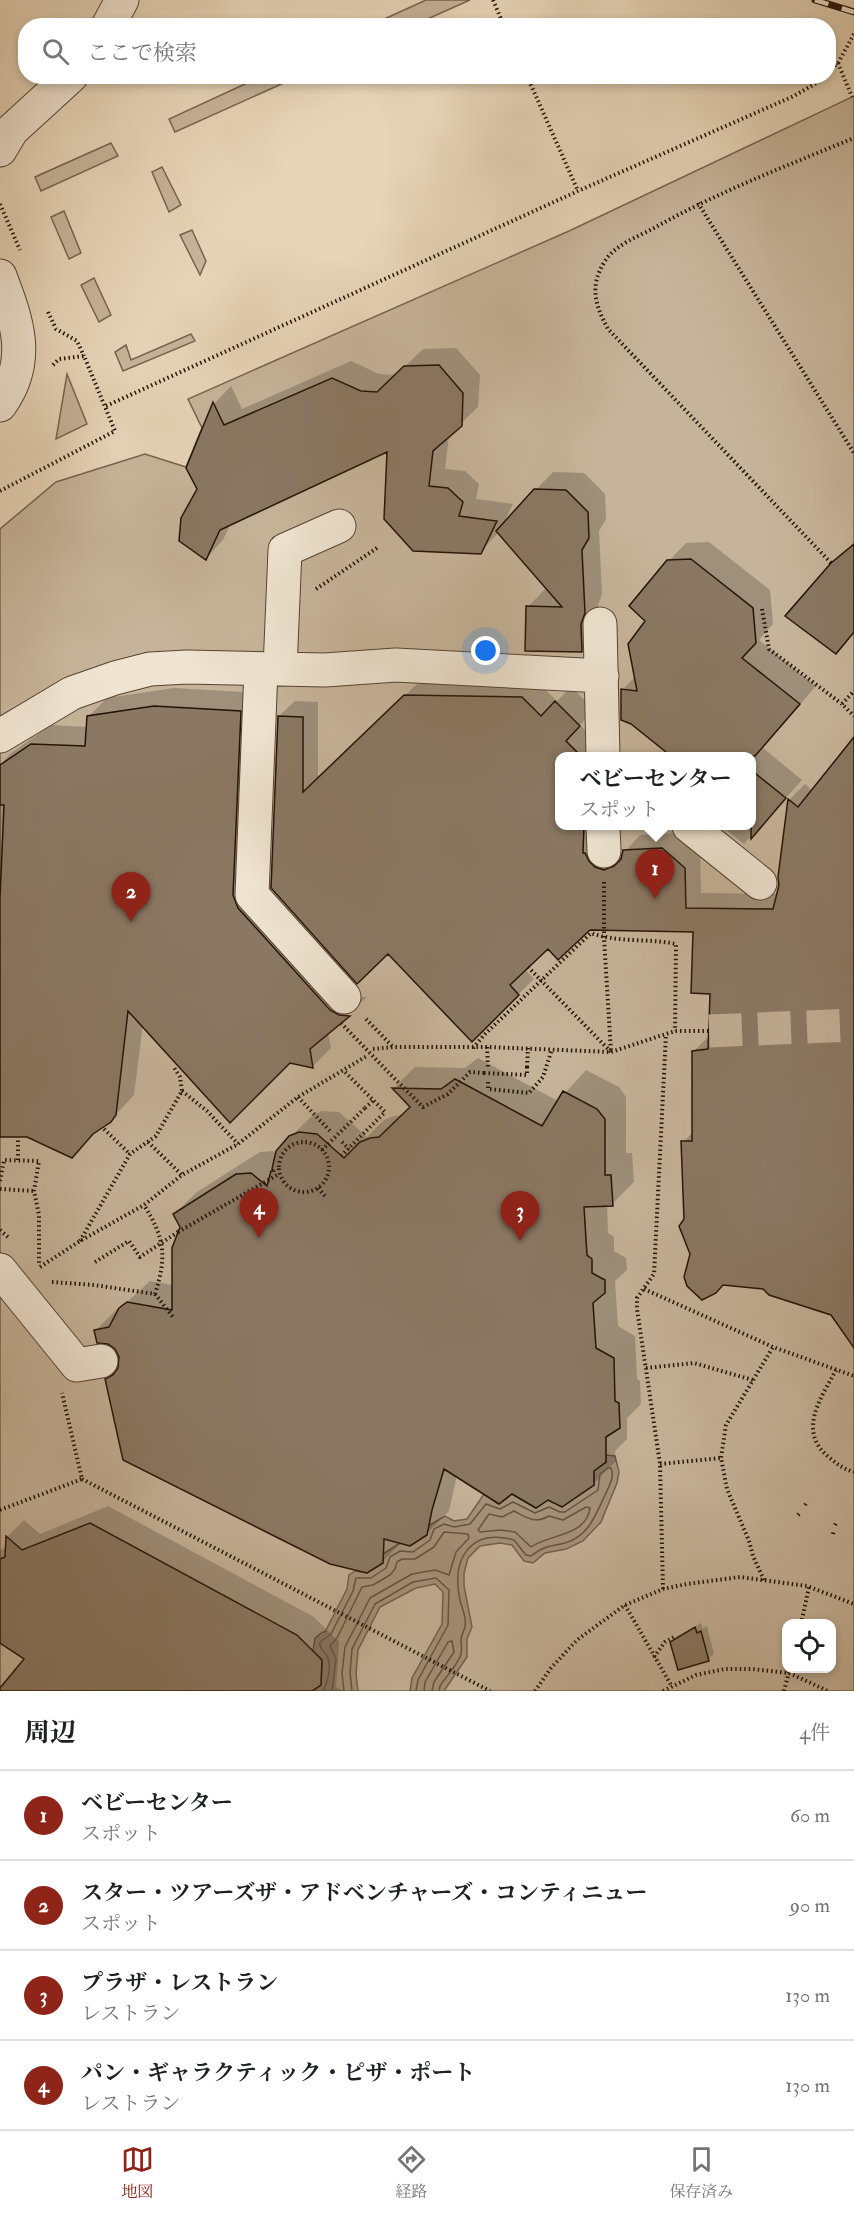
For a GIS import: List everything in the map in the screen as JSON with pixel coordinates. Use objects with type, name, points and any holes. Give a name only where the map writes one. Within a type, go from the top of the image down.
[{"type":"lane","points":[[112,18],[122,0]]},
{"type":"lane","points":[[0,150],[12,130],[62,84]]},
{"type":"lane","points":[[0,405],[14,376],[20,348],[17,324],[2,291]]},
{"type":"lane","points":[[339,526],[285,550],[271,669],[252,895],[342,1010]]},
{"type":"lane","points":[[600,624],[603,752]]},
{"type":"lane","points":[[0,736],[72,693],[150,669],[187,667],[325,670],[396,665],[602,675]]},
{"type":"lane","points":[[695,830],[760,884]]},
{"type":"lane","points":[[0,1270],[77,1365],[101,1360]]},
{"type":"path","points":[[493,0],[501,18]]},
{"type":"path","points":[[852,97],[838,63],[854,34]]},
{"type":"path","points":[[531,84],[578,192]]},
{"type":"path","points":[[106,406],[794,96],[815,84]]},
{"type":"path","points":[[831,563],[608,329],[598,310],[594,285],[605,260],[621,246],[698,203],[854,138]]},
{"type":"path","points":[[698,203],[854,453]]},
{"type":"path","points":[[0,490],[115,431],[77,341]]},
{"type":"path","points":[[53,364],[59,359],[84,356]]},
{"type":"path","points":[[310,593],[377,548]]},
{"type":"path","points":[[762,609],[769,650],[842,704],[854,716]]},
{"type":"path","points":[[842,704],[854,691]]},
{"type":"path","points":[[604,838],[604,938],[611,1052]]},
{"type":"path","points":[[473,1048],[591,933],[604,938],[662,941],[676,944],[675,1031]]},
{"type":"path","points":[[528,968],[611,1052]]},
{"type":"path","points":[[342,1010],[393,1047]]},
{"type":"path","points":[[342,1010],[391,1075],[423,1107],[448,1094],[470,1072],[527,1075],[528,1048]]},
{"type":"path","points":[[373,1049],[488,1047],[611,1052],[675,1031],[709,1031]]},
{"type":"path","points":[[663,1590],[660,1464],[637,1298],[654,1274],[666,1034]]},
{"type":"path","points":[[488,1047],[488,1066]]},
{"type":"path","points":[[488,1082],[488,1089],[529,1093],[543,1077],[552,1049]]},
{"type":"path","points":[[39,1268],[80,1241],[144,1205],[182,1175],[238,1144],[298,1097],[367,1056]]},
{"type":"path","points":[[80,1241],[130,1155],[156,1136],[182,1091],[180,1077],[173,1066]]},
{"type":"path","points":[[341,1156],[385,1112],[343,1070]]},
{"type":"path","points":[[182,1091],[207,1111],[238,1144]]},
{"type":"path","points":[[298,1097],[330,1131]]},
{"type":"path","points":[[322,1150],[374,1100]]},
{"type":"path","points":[[104,1129],[130,1155]]},
{"type":"path","points":[[18,1139],[18,1160]]},
{"type":"path","points":[[148,1142],[182,1175]]},
{"type":"path","points":[[306,1142],[322,1150],[328,1161],[328,1176],[318,1188],[303,1193],[288,1187],[279,1174],[280,1158],[290,1145],[306,1142]]},
{"type":"path","points":[[342,1142],[349,1149]]},
{"type":"path","points":[[0,1181],[4,1160],[39,1161],[34,1191],[39,1215],[39,1274]]},
{"type":"path","points":[[95,1262],[129,1241],[140,1257],[178,1232],[279,1174]]},
{"type":"path","points":[[318,1188],[326,1197]]},
{"type":"path","points":[[0,1189],[34,1191]]},
{"type":"path","points":[[144,1205],[157,1226],[163,1255],[162,1271],[155,1294]]},
{"type":"path","points":[[50,1282],[94,1285],[155,1294],[173,1317]]},
{"type":"path","points":[[644,1289],[773,1347],[854,1376]]},
{"type":"path","points":[[765,1581],[753,1556],[728,1489],[721,1458],[726,1425],[773,1347]]},
{"type":"path","points":[[646,1368],[694,1363],[753,1380]]},
{"type":"path","points":[[836,1370],[815,1410],[812,1430],[821,1452],[844,1469],[854,1472]]},
{"type":"path","points":[[61,1385],[82,1479],[490,1691]]},
{"type":"path","points":[[660,1464],[721,1458]]},
{"type":"path","points":[[0,1510],[82,1479]]},
{"type":"path","points":[[535,1691],[551,1668],[577,1640],[625,1605],[663,1590],[687,1584],[740,1577],[809,1587],[854,1605]]},
{"type":"path","points":[[802,1619],[809,1587]]},
{"type":"path","points":[[625,1605],[670,1685]]},
{"type":"path","points":[[654,1658],[665,1642],[674,1637]]},
{"type":"path","points":[[663,1691],[670,1685],[696,1674],[725,1669],[782,1671]]},
{"type":"path","points":[[784,1691],[789,1673]]},
{"type":"path","points":[[794,1673],[828,1691]]},
{"type":"shaded area","points":[[426,0],[470,0],[430,18],[386,18]]},
{"type":"shaded area","points":[[245,84],[281,84],[175,132],[169,119]]},
{"type":"shaded area","points":[[854,96],[854,1691],[0,1691],[0,529],[56,482],[145,454],[186,467],[202,428],[188,399],[569,231]]},
{"type":"shaded area","points":[[111,143],[118,156],[41,191],[35,177]]},
{"type":"shaded area","points":[[162,167],[181,205],[169,212],[152,172]]},
{"type":"shaded area","points":[[64,211],[81,253],[69,259],[51,217]]},
{"type":"shaded area","points":[[192,230],[206,261],[200,275],[180,235]]},
{"type":"shaded area","points":[[94,278],[111,315],[99,322],[81,285]]},
{"type":"shaded area","points":[[191,334],[195,341],[123,371],[115,352],[126,345],[131,360]]},
{"type":"shaded area","points":[[67,374],[87,424],[56,439]]},
{"type":"water","points":[[606,1455],[615,1456],[619,1472],[617,1483],[601,1522],[583,1541],[566,1549],[545,1553],[533,1563],[524,1561],[512,1545],[500,1543],[480,1546],[468,1558],[464,1573],[464,1586],[472,1627],[467,1639],[467,1657],[444,1691],[410,1691],[412,1678],[442,1624],[443,1592],[435,1584],[416,1588],[380,1607],[358,1650],[356,1674],[358,1691],[314,1691],[321,1684],[322,1660],[313,1651],[315,1638],[325,1632],[347,1589],[349,1575],[355,1571],[367,1573],[383,1563],[383,1554],[400,1543],[410,1546],[427,1535],[428,1526],[445,1516],[454,1521],[467,1519],[484,1494],[499,1504],[512,1494],[536,1508],[548,1500],[562,1507],[594,1485],[594,1471],[606,1462]]},
{"type":"building","points":[[439,365],[463,393],[462,426],[433,451],[429,486],[448,488],[463,502],[459,516],[497,521],[481,554],[413,551],[384,519],[387,452],[220,530],[206,560],[179,541],[181,518],[197,489],[186,468],[213,402],[224,425],[332,378],[361,391],[377,392],[404,366]]},
{"type":"building","points":[[534,489],[566,490],[588,512],[589,538],[582,550],[585,613],[581,624],[582,652],[525,651],[526,606],[562,607],[496,531]]},
{"type":"building","points":[[854,544],[854,632],[836,654],[785,616],[831,563]]},
{"type":"building","points":[[691,559],[753,608],[756,643],[742,658],[800,704],[756,755],[756,752],[666,752],[631,724],[621,720],[621,689],[637,691],[628,644],[645,621],[629,606],[667,560]]},
{"type":"building","points":[[404,695],[522,697],[541,716],[555,701],[580,726],[566,741],[577,752],[555,752],[555,830],[584,830],[583,853],[595,867],[604,870],[614,866],[621,859],[623,850],[662,848],[685,868],[686,908],[773,909],[779,885],[778,877],[788,799],[798,807],[854,737],[854,1348],[831,1315],[769,1295],[763,1289],[723,1285],[716,1293],[702,1300],[687,1286],[684,1277],[690,1254],[679,1226],[684,1219],[681,1141],[692,1141],[692,1051],[708,1049],[710,994],[691,993],[693,932],[590,930],[558,960],[548,949],[510,985],[519,995],[472,1042],[388,954],[357,984],[271,888],[278,716],[303,717],[303,792]]},
{"type":"building","points":[[154,706],[241,711],[233,895],[238,908],[330,1010],[339,1015],[350,1016],[310,1049],[313,1068],[290,1063],[230,1123],[128,1011],[116,1115],[111,1122],[93,1134],[72,1158],[27,1137],[0,1137],[0,897],[4,805],[0,805],[0,765],[31,744],[85,746],[87,716]]},
{"type":"building","points":[[756,774],[786,798],[751,839],[751,830],[756,830]]},
{"type":"building","points":[[455,1079],[542,1126],[563,1091],[597,1109],[605,1119],[605,1175],[611,1175],[613,1206],[584,1207],[587,1255],[592,1259],[592,1273],[605,1280],[605,1293],[593,1303],[596,1348],[614,1358],[615,1401],[619,1403],[620,1428],[606,1437],[606,1462],[594,1471],[594,1485],[562,1507],[548,1500],[536,1508],[512,1494],[499,1504],[444,1469],[427,1535],[410,1546],[384,1539],[383,1563],[367,1573],[330,1564],[123,1460],[105,1379],[113,1375],[118,1368],[119,1357],[115,1349],[108,1344],[97,1343],[94,1330],[109,1327],[119,1308],[127,1302],[172,1310],[172,1248],[180,1227],[173,1214],[236,1174],[251,1173],[267,1186],[271,1171],[274,1171],[272,1169],[276,1151],[289,1136],[299,1132],[317,1134],[344,1158],[360,1142],[379,1137],[410,1107],[392,1088],[441,1089]]},
{"type":"building","points":[[90,1523],[297,1635],[322,1660],[321,1685],[312,1691],[0,1691],[24,1659],[0,1643],[0,1559],[5,1557],[6,1536],[22,1550]]},
{"type":"building","points":[[695,1627],[697,1633],[701,1631],[709,1661],[678,1670],[670,1642]]},
{"type":"tunnel","points":[[709,1031],[854,1025]]},
{"type":"railway","points":[[815,0],[854,12]]},
{"type":"place","name":"ベビーセンター","points":[[655,899]]},
{"type":"place","name":"スター・ツアーズザ・アドベンチャーズ・コンティニュー","points":[[131,922]]},
{"type":"place","name":"パン・ギャラクティック・ピザ・ポート","points":[[259,1238]]},
{"type":"place","name":"プラザ・レストラン","points":[[520,1241]]}]
